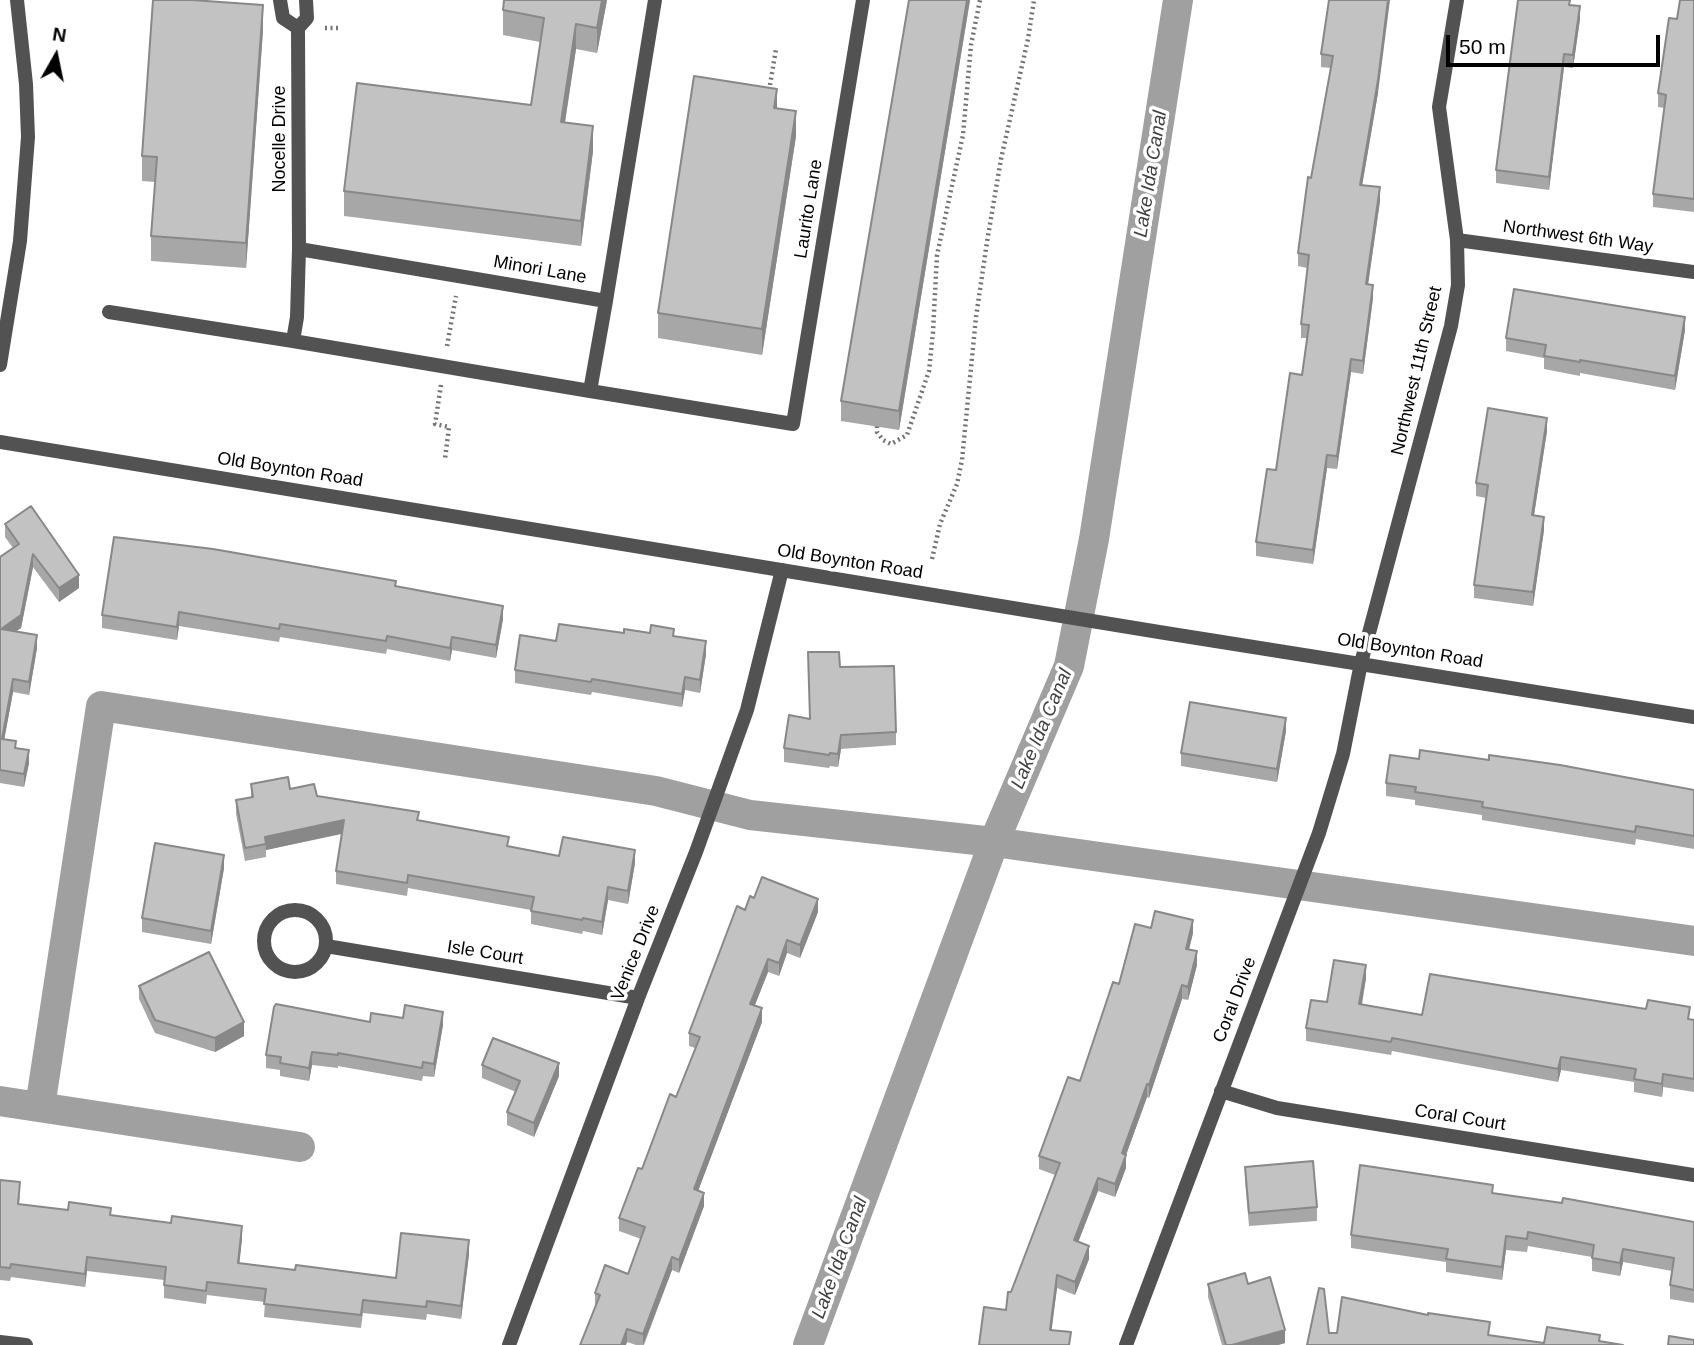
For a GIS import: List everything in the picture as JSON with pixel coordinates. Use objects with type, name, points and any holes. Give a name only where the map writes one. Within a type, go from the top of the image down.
[{"type":"street","points":[[0,365],[20,241],[28,150],[26,84],[17,0]]},
{"type":"street","points":[[280,0],[283,18],[298,28]]},
{"type":"street","name":"Nocelle Drive","points":[[293,341],[297,317],[299,250],[298,28],[307,18],[306,0]]},
{"type":"street","points":[[606,301],[655,0]]},
{"type":"street","name":"Laurito Lane","points":[[590,391],[793,424],[863,0]]},
{"type":"street","name":"Northwest 11th Street","points":[[1362,663],[1451,326],[1458,285],[1457,240],[1439,107],[1457,0]]},
{"type":"street","name":"Northwest 6th Way","points":[[1457,240],[1694,272]]},
{"type":"street","name":"Minori Lane","points":[[299,250],[606,301],[590,391]]},
{"type":"street","points":[[109,312],[590,391]]},
{"type":"street","name":"Old Boynton Road","points":[[0,442],[1694,717]]},
{"type":"street","name":"Venice Drive","points":[[509,1345],[747,710],[782,570]]},
{"type":"street","name":"Coral Drive","points":[[1126,1345],[1319,833],[1343,754],[1362,663]]},
{"type":"street","points":[[296,909],[316,917],[326,936],[326,946],[316,963],[308,969],[288,971],[271,961],[263,944],[264,934],[268,924],[276,916],[296,909]]},
{"type":"street","name":"Isle Court","points":[[326,946],[638,998]]},
{"type":"street","name":"Coral Court","points":[[1221,1091],[1277,1108],[1694,1175]]},
{"type":"street","points":[[2,1343],[26,1345]]},
{"type":"path","points":[[877,426],[877,432],[883,440],[891,444],[907,435],[929,371],[937,255],[963,135],[971,45],[980,0]]},
{"type":"path","points":[[932,559],[940,524],[957,484],[962,460],[986,242],[1034,0]]},
{"type":"path","points":[[771,85],[776,49]]},
{"type":"path","points":[[446,350],[457,292]]},
{"type":"path","points":[[441,383],[435,424],[449,427],[445,459]]},
{"type":"building","points":[[153,0],[263,5],[246,243],[151,236],[157,157],[142,156]]},
{"type":"building","points":[[504,0],[602,0],[597,28],[576,24],[561,122],[593,126],[581,221],[344,191],[357,83],[531,105],[544,18],[503,10]]},
{"type":"building","points":[[909,0],[967,0],[899,411],[841,401]]},
{"type":"building","points":[[1329,0],[1388,0],[1360,185],[1380,187],[1366,284],[1373,285],[1363,361],[1351,359],[1337,456],[1327,455],[1313,550],[1256,542],[1267,469],[1276,470],[1290,373],[1302,375],[1309,325],[1301,324],[1309,255],[1298,253],[1308,177],[1311,178],[1333,56],[1321,54]]},
{"type":"building","points":[[1518,0],[1570,0],[1569,5],[1580,6],[1573,55],[1564,54],[1549,177],[1496,170]]},
{"type":"building","points":[[1680,0],[1694,0],[1694,199],[1653,194],[1666,95],[1658,93],[1669,18],[1677,19]]},
{"type":"building","points":[[694,76],[777,89],[774,108],[796,111],[762,329],[658,313]]},
{"type":"building","points":[[1514,289],[1685,317],[1675,376],[1544,356],[1546,345],[1506,338]]},
{"type":"building","points":[[1488,408],[1547,418],[1532,515],[1544,517],[1533,592],[1474,585],[1488,485],[1476,483]]},
{"type":"building","points":[[31,506],[79,575],[59,588],[33,554],[21,615],[1,629],[37,635],[29,682],[13,679],[2,739],[16,741],[15,748],[29,750],[24,774],[0,770],[0,557],[19,544],[5,524]]},
{"type":"building","points":[[114,537],[213,549],[396,581],[395,586],[503,606],[496,645],[452,637],[450,648],[387,636],[386,641],[280,624],[279,629],[179,612],[177,627],[102,615]]},
{"type":"building","points":[[559,624],[624,633],[624,629],[650,633],[651,625],[674,629],[673,636],[706,641],[700,680],[685,677],[682,694],[515,670],[520,635],[556,641]]},
{"type":"building","points":[[808,652],[839,652],[840,667],[894,666],[896,732],[841,735],[838,754],[784,748],[789,715],[810,719]]},
{"type":"building","points":[[1190,702],[1286,718],[1277,769],[1181,753]]},
{"type":"building","points":[[1420,750],[1489,760],[1489,755],[1560,765],[1694,790],[1694,836],[1636,826],[1635,832],[1482,807],[1483,802],[1415,792],[1416,787],[1386,783],[1390,755],[1419,759]]},
{"type":"building","points":[[288,777],[290,789],[314,784],[317,796],[419,812],[417,820],[509,837],[507,846],[559,856],[563,837],[635,850],[628,891],[608,887],[602,922],[531,911],[534,897],[408,875],[407,883],[336,871],[344,820],[265,837],[266,844],[245,848],[236,800],[253,797],[251,784]]},
{"type":"building","points":[[155,843],[224,855],[211,931],[142,918]]},
{"type":"building","points":[[762,877],[818,899],[800,945],[787,940],[779,963],[768,959],[750,1004],[762,1008],[694,1189],[704,1193],[679,1260],[672,1257],[643,1334],[627,1329],[621,1345],[580,1345],[600,1295],[595,1293],[605,1265],[628,1274],[645,1227],[619,1218],[638,1168],[642,1169],[670,1094],[676,1097],[700,1037],[689,1033],[737,906],[745,910],[750,896],[754,898]]},
{"type":"building","points":[[1155,911],[1193,920],[1186,949],[1197,951],[1188,987],[1182,985],[1149,1085],[1147,1084],[1122,1153],[1126,1155],[1115,1184],[1098,1178],[1074,1240],[1089,1246],[1075,1282],[1057,1275],[1050,1330],[1071,1332],[1069,1345],[979,1345],[984,1307],[1006,1310],[1008,1292],[1011,1292],[1060,1163],[1039,1156],[1068,1077],[1080,1081],[1113,982],[1119,984],[1135,924],[1151,928]]},
{"type":"building","points":[[209,952],[244,1022],[215,1038],[155,1020],[139,986]]},
{"type":"building","points":[[1334,960],[1366,965],[1359,1004],[1422,1015],[1430,974],[1646,1009],[1648,1000],[1690,1007],[1688,1019],[1694,1020],[1694,1079],[1663,1074],[1662,1084],[1634,1079],[1636,1069],[1561,1057],[1558,1069],[1392,1038],[1391,1042],[1306,1028],[1311,1000],[1327,1002]]},
{"type":"building","points":[[276,1004],[370,1022],[371,1013],[403,1018],[405,1005],[443,1012],[434,1064],[423,1062],[422,1068],[338,1053],[312,1052],[309,1068],[280,1063],[281,1057],[266,1055]]},
{"type":"building","points":[[493,1038],[559,1063],[534,1123],[507,1112],[520,1081],[482,1065]]},
{"type":"building","points":[[1313,1161],[1317,1207],[1249,1213],[1245,1167]]},
{"type":"building","points":[[1360,1165],[1493,1185],[1492,1193],[1562,1203],[1563,1198],[1694,1222],[1694,1290],[1670,1285],[1674,1258],[1623,1249],[1620,1263],[1592,1258],[1594,1245],[1528,1232],[1527,1239],[1506,1236],[1502,1267],[1446,1259],[1448,1249],[1351,1235]]},
{"type":"building","points":[[0,1180],[20,1182],[18,1204],[68,1210],[69,1202],[111,1208],[110,1215],[171,1223],[172,1216],[242,1226],[238,1263],[295,1270],[296,1265],[396,1278],[401,1233],[469,1240],[461,1306],[427,1301],[426,1307],[363,1300],[361,1315],[264,1304],[266,1289],[207,1282],[206,1291],[164,1285],[166,1267],[87,1257],[85,1274],[11,1264],[10,1268],[0,1267]]},
{"type":"building","points":[[1245,1273],[1248,1284],[1270,1277],[1285,1330],[1226,1345],[1208,1284]]},
{"type":"building","points":[[1319,1288],[1324,1289],[1329,1333],[1337,1333],[1342,1297],[1428,1315],[1490,1322],[1488,1335],[1544,1343],[1547,1327],[1600,1335],[1599,1341],[1623,1345],[1307,1345]]},
{"type":"building","points":[[1669,1336],[1694,1340],[1694,1345],[1668,1345]]},
{"type":"waterway","name":"Lake Ida Canal","points":[[808,1345],[994,842],[1069,666],[1094,539],[1178,0]]},
{"type":"waterway","points":[[40,1107],[101,706],[656,791],[750,815],[994,842],[1694,941]]},
{"type":"waterway","points":[[0,1101],[300,1147]]}]
